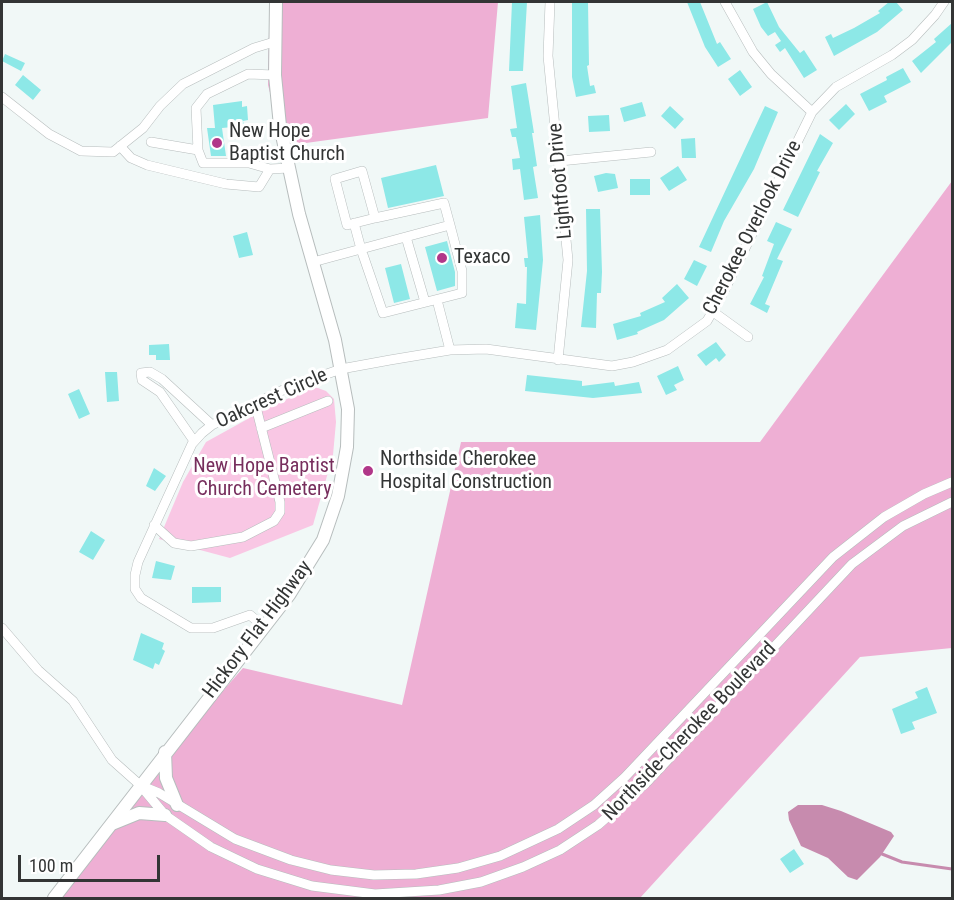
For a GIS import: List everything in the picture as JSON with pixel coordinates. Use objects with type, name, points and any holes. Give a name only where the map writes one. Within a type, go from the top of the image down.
[{"type":"main road","name":"Hickory Flat Highway","points":[[54,898],[264,627],[323,540],[338,496],[348,409],[341,369],[280,126],[275,75],[276,2]]},
{"type":"main road","points":[[165,752],[166,778],[177,804]]},
{"type":"main road","points":[[108,827],[139,813],[165,814]]},
{"type":"street","name":"Lightfoot Drive","points":[[550,2],[548,56],[568,260],[558,360]]},
{"type":"street","points":[[725,2],[753,52],[765,67],[812,112]]},
{"type":"street","name":"Cherokee Overlook Drive","points":[[341,369],[450,350],[486,349],[612,366],[652,356],[687,337],[707,321],[812,112],[836,87],[892,55],[912,40],[944,2]]},
{"type":"street","points":[[2,97],[49,134],[81,151],[113,152],[143,128],[160,106],[183,84],[254,48],[274,42]]},
{"type":"street","points":[[275,75],[248,74],[207,94],[196,108],[198,150],[203,163],[249,162],[270,169],[289,168]]},
{"type":"street","points":[[151,142],[198,150]]},
{"type":"street","points":[[120,146],[131,158],[147,165],[226,184],[259,187],[270,169]]},
{"type":"street","points":[[560,161],[651,152]]},
{"type":"street","points":[[354,223],[383,313],[462,293],[462,271],[444,203],[375,218],[354,223],[347,225],[335,179],[362,171],[375,218]]},
{"type":"street","points":[[313,262],[450,225]]},
{"type":"street","points":[[406,237],[425,302]]},
{"type":"street","points":[[436,300],[450,350]]},
{"type":"street","points":[[712,311],[748,337]]},
{"type":"street","name":"Oakcrest Circle","points":[[264,627],[250,615],[213,628],[190,628],[141,598],[135,589],[135,575],[154,525],[194,441],[212,425],[255,404],[341,369]]},
{"type":"street","points":[[194,441],[160,392],[142,380],[141,373],[150,372],[162,379],[212,425]]},
{"type":"street","points":[[261,428],[328,401]]},
{"type":"street","points":[[154,525],[174,543],[191,546],[243,537],[274,521],[280,512],[280,502],[255,404]]},
{"type":"street","name":"Northside-Cherokee Boulevard","points":[[140,785],[177,804],[214,828],[252,846],[311,866],[354,873],[394,875],[437,872],[478,863],[520,848],[577,817],[617,784],[849,543],[902,505],[952,482]]},
{"type":"street","name":"Northside-Cherokee Boulevard","points":[[140,785],[165,814],[211,847],[249,866],[291,881],[343,891],[397,894],[439,890],[481,882],[524,867],[580,838],[631,797],[852,564],[903,526],[952,502]]},
{"type":"street","points":[[2,628],[38,670],[73,700],[102,748],[140,785]]},
{"type":"green space","name":"New Hope Baptist Church Cemetery","points":[[315,387],[326,391],[334,399],[336,422],[333,455],[313,525],[230,558],[159,539],[183,482],[206,442],[273,405]]},
{"type":"shaded area","points":[[273,2],[498,2],[488,118],[284,146],[268,85],[269,32]]},
{"type":"shaded area","points":[[952,181],[952,648],[860,657],[640,898],[60,898],[140,785],[243,668],[402,705],[461,442],[760,442]]},
{"type":"shaded area","points":[[798,805],[822,805],[841,811],[891,832],[894,836],[880,857],[857,880],[848,877],[828,858],[801,846],[789,820],[788,812]]},
{"type":"building","points":[[512,2],[527,2],[523,71],[509,71]]},
{"type":"building","points":[[572,2],[588,2],[589,65],[587,66],[590,86],[594,85],[596,93],[576,97],[572,77]]},
{"type":"building","points":[[687,2],[700,2],[717,44],[720,42],[731,59],[718,67],[705,47]]},
{"type":"building","points":[[767,2],[779,27],[800,53],[804,50],[817,70],[804,78],[785,48],[780,52],[775,45],[781,41],[775,32],[768,36],[761,27],[753,9]]},
{"type":"building","points":[[889,2],[896,2],[903,10],[877,32],[834,56],[825,37],[831,34],[833,38],[854,28],[880,13],[878,11]]},
{"type":"building","points":[[952,23],[952,42],[921,73],[912,61],[936,42],[934,39]]},
{"type":"building","points":[[5,54],[25,63],[21,71],[2,61]]},
{"type":"building","points":[[903,68],[911,82],[884,96],[887,102],[869,111],[860,94],[887,80],[886,77]]},
{"type":"building","points":[[740,70],[752,87],[740,96],[728,79]]},
{"type":"building","points":[[23,75],[41,90],[33,100],[15,85]]},
{"type":"building","points":[[526,83],[534,133],[532,133],[537,166],[533,167],[538,198],[524,200],[520,169],[513,170],[512,159],[520,158],[516,137],[512,137],[510,129],[517,128],[511,86]]},
{"type":"building","name":"New Hope Baptist Church","points":[[242,101],[242,107],[247,106],[248,120],[243,121],[244,126],[222,128],[226,156],[211,156],[207,128],[215,128],[213,105]]},
{"type":"building","points":[[642,102],[646,116],[624,122],[620,108]]},
{"type":"building","points":[[846,104],[855,114],[839,130],[829,120]]},
{"type":"building","points":[[670,106],[684,119],[675,129],[661,116]]},
{"type":"building","points":[[765,106],[778,112],[754,169],[724,221],[711,252],[699,247]]},
{"type":"building","points":[[609,115],[610,131],[589,132],[588,116]]},
{"type":"building","points":[[820,134],[833,143],[817,171],[820,172],[798,217],[783,210]]},
{"type":"building","points":[[695,138],[696,158],[682,158],[681,139]]},
{"type":"building","points":[[436,165],[444,196],[388,208],[381,178]]},
{"type":"building","points":[[678,166],[687,180],[669,191],[660,178]]},
{"type":"building","points":[[606,173],[615,174],[618,188],[598,192],[594,176]]},
{"type":"building","points":[[630,179],[650,179],[650,195],[630,195]]},
{"type":"building","points":[[586,209],[600,209],[602,272],[601,293],[597,293],[596,328],[581,327],[587,271]]},
{"type":"building","points":[[540,215],[543,260],[536,330],[515,328],[517,303],[526,304],[527,267],[525,267],[524,258],[528,258],[524,217]]},
{"type":"building","points":[[776,222],[792,229],[777,259],[783,261],[765,304],[770,306],[767,313],[750,304],[764,277],[762,276],[774,244],[767,241]]},
{"type":"building","points":[[247,232],[253,255],[239,258],[233,236]]},
{"type":"building","name":"Texaco","points":[[447,241],[455,272],[455,286],[437,291],[425,247]]},
{"type":"building","points":[[694,260],[707,266],[697,286],[684,279]]},
{"type":"building","points":[[401,264],[410,299],[394,303],[385,268]]},
{"type":"building","points":[[677,284],[689,298],[664,320],[637,332],[638,334],[617,340],[613,324],[641,316],[640,313],[665,302],[662,298]]},
{"type":"building","points":[[716,342],[726,355],[719,362],[716,358],[706,366],[697,355]]},
{"type":"building","points":[[169,344],[170,360],[156,360],[156,355],[149,355],[149,345]]},
{"type":"building","points":[[678,366],[684,380],[674,385],[677,390],[666,395],[657,376]]},
{"type":"building","points":[[105,372],[117,372],[119,401],[107,402]]},
{"type":"building","points":[[527,375],[582,381],[582,386],[614,382],[615,386],[639,382],[642,393],[593,398],[525,391]]},
{"type":"building","points":[[79,389],[90,414],[79,419],[68,394]]},
{"type":"building","points":[[154,468],[166,476],[155,491],[146,486]]},
{"type":"building","points":[[91,531],[105,540],[93,560],[79,552]]},
{"type":"building","points":[[156,561],[175,566],[171,580],[152,578]]},
{"type":"building","points":[[192,587],[221,587],[221,602],[192,603]]},
{"type":"building","points":[[141,633],[164,643],[162,649],[165,651],[159,665],[155,663],[153,669],[133,660]]},
{"type":"building","points":[[927,687],[937,713],[912,722],[915,729],[901,734],[892,709],[918,698],[915,692]]},
{"type":"building","points":[[794,849],[804,864],[790,873],[780,859]]},
{"type":"waterway","points":[[882,854],[902,862],[952,869]]},
{"type":"place","name":"New Hope Baptist Church","points":[[217,143]]},
{"type":"place","name":"Texaco","points":[[442,258]]},
{"type":"place","name":"Northside Cherokee Hospital Construction","points":[[368,471]]}]
